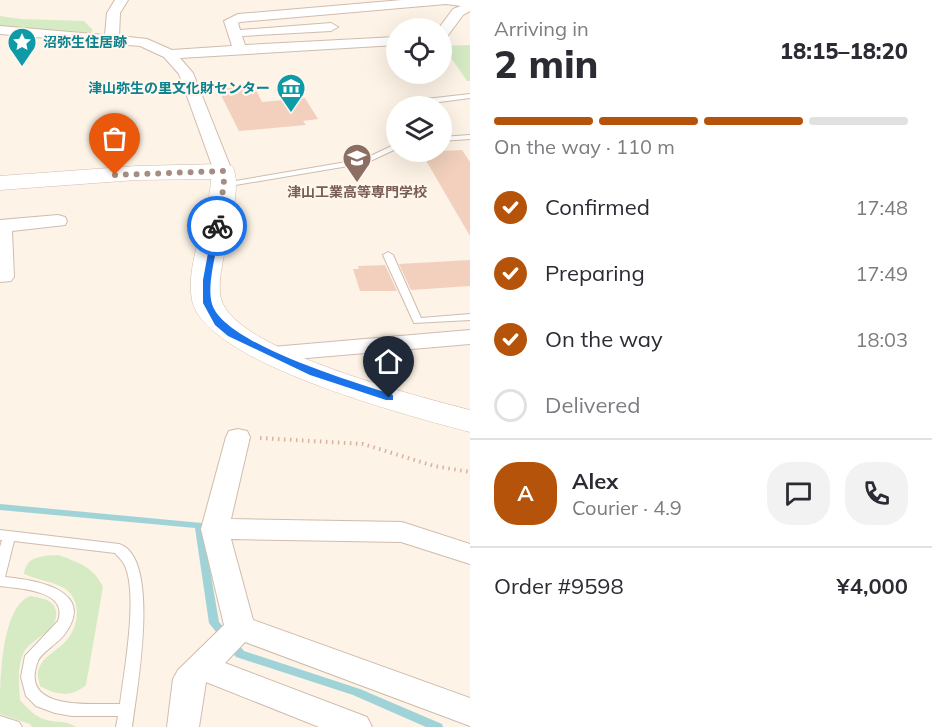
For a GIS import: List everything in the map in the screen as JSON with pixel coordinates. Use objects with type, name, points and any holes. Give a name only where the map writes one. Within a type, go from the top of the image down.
[{"type":"main road","points":[[0,183],[136,173],[224,178],[207,280],[207,303],[218,323],[232,334],[314,373],[369,392],[470,421]]},
{"type":"street","points":[[112,39],[113,14],[122,0]]},
{"type":"street","points":[[240,51],[231,21],[238,18],[446,0],[470,5]]},
{"type":"street","points":[[452,20],[458,12],[470,5]]},
{"type":"street","points":[[235,33],[332,27]]},
{"type":"street","points":[[0,30],[142,42],[158,47],[169,54],[186,73],[224,178]]},
{"type":"street","points":[[169,54],[386,42]]},
{"type":"street","points":[[4,277],[1,225],[58,221]]},
{"type":"street","points":[[272,354],[470,337]]},
{"type":"street","points":[[238,436],[215,529],[240,628]]},
{"type":"street","points":[[215,529],[402,532],[470,554]]},
{"type":"street","points":[[183,727],[189,679],[240,628]]},
{"type":"street","points":[[240,628],[470,712]]},
{"type":"street","points":[[201,667],[356,727]]},
{"type":"lane","points":[[452,99],[470,96]]},
{"type":"lane","points":[[452,138],[470,137]]},
{"type":"lane","points":[[224,178],[366,161],[386,151]]},
{"type":"lane","points":[[388,255],[418,321],[470,317]]},
{"type":"lane","points":[[0,573],[5,536],[119,549],[132,566],[138,597],[124,727]]},
{"type":"lane","points":[[0,581],[45,588],[66,603],[68,611],[64,625],[54,638],[32,656],[27,683],[31,694],[40,703],[56,708],[126,710]]},
{"type":"lane","points":[[0,723],[14,727]]},
{"type":"path","points":[[238,436],[363,444],[434,466],[470,472]]},
{"type":"green space","points":[[0,16],[20,19],[84,21],[93,30],[86,39],[0,29]]},
{"type":"green space","points":[[470,45],[470,81],[467,81],[452,59],[452,46]]},
{"type":"green space","points":[[58,555],[90,570],[103,587],[86,685],[75,692],[63,694],[40,686],[38,672],[43,661],[70,636],[77,614],[74,600],[64,588],[24,574],[31,560]]},
{"type":"green space","points":[[30,596],[52,604],[55,607],[56,619],[49,630],[23,654],[19,671],[20,700],[43,719],[69,723],[76,727],[32,727],[30,724],[0,714],[0,685],[7,631],[20,603]]},
{"type":"building","points":[[254,86],[262,102],[305,98],[318,119],[303,121],[306,125],[239,131],[218,89]]},
{"type":"building","points":[[452,150],[462,150],[470,162],[470,236],[427,162],[452,162]]},
{"type":"building","points":[[470,260],[470,286],[411,290],[399,264]]},
{"type":"building","points":[[385,265],[397,291],[360,291],[353,269],[359,269],[358,266]]},
{"type":"waterway","points":[[0,507],[199,525],[214,623],[240,654],[356,692],[438,727]]},
{"type":"way so far","points":[[115,175],[223,171],[224,184],[217,226]]},
{"type":"place","name":"沼弥生住居跡","points":[[22,68]]},
{"type":"place","name":"津山弥生の里文化財センター","points":[[291,114]]},
{"type":"place","name":"津山工業高等専門学校","points":[[357,184]]},
{"type":"route","points":[[217,226],[207,280],[207,303],[218,323],[232,334],[314,373],[389,398]]}]
